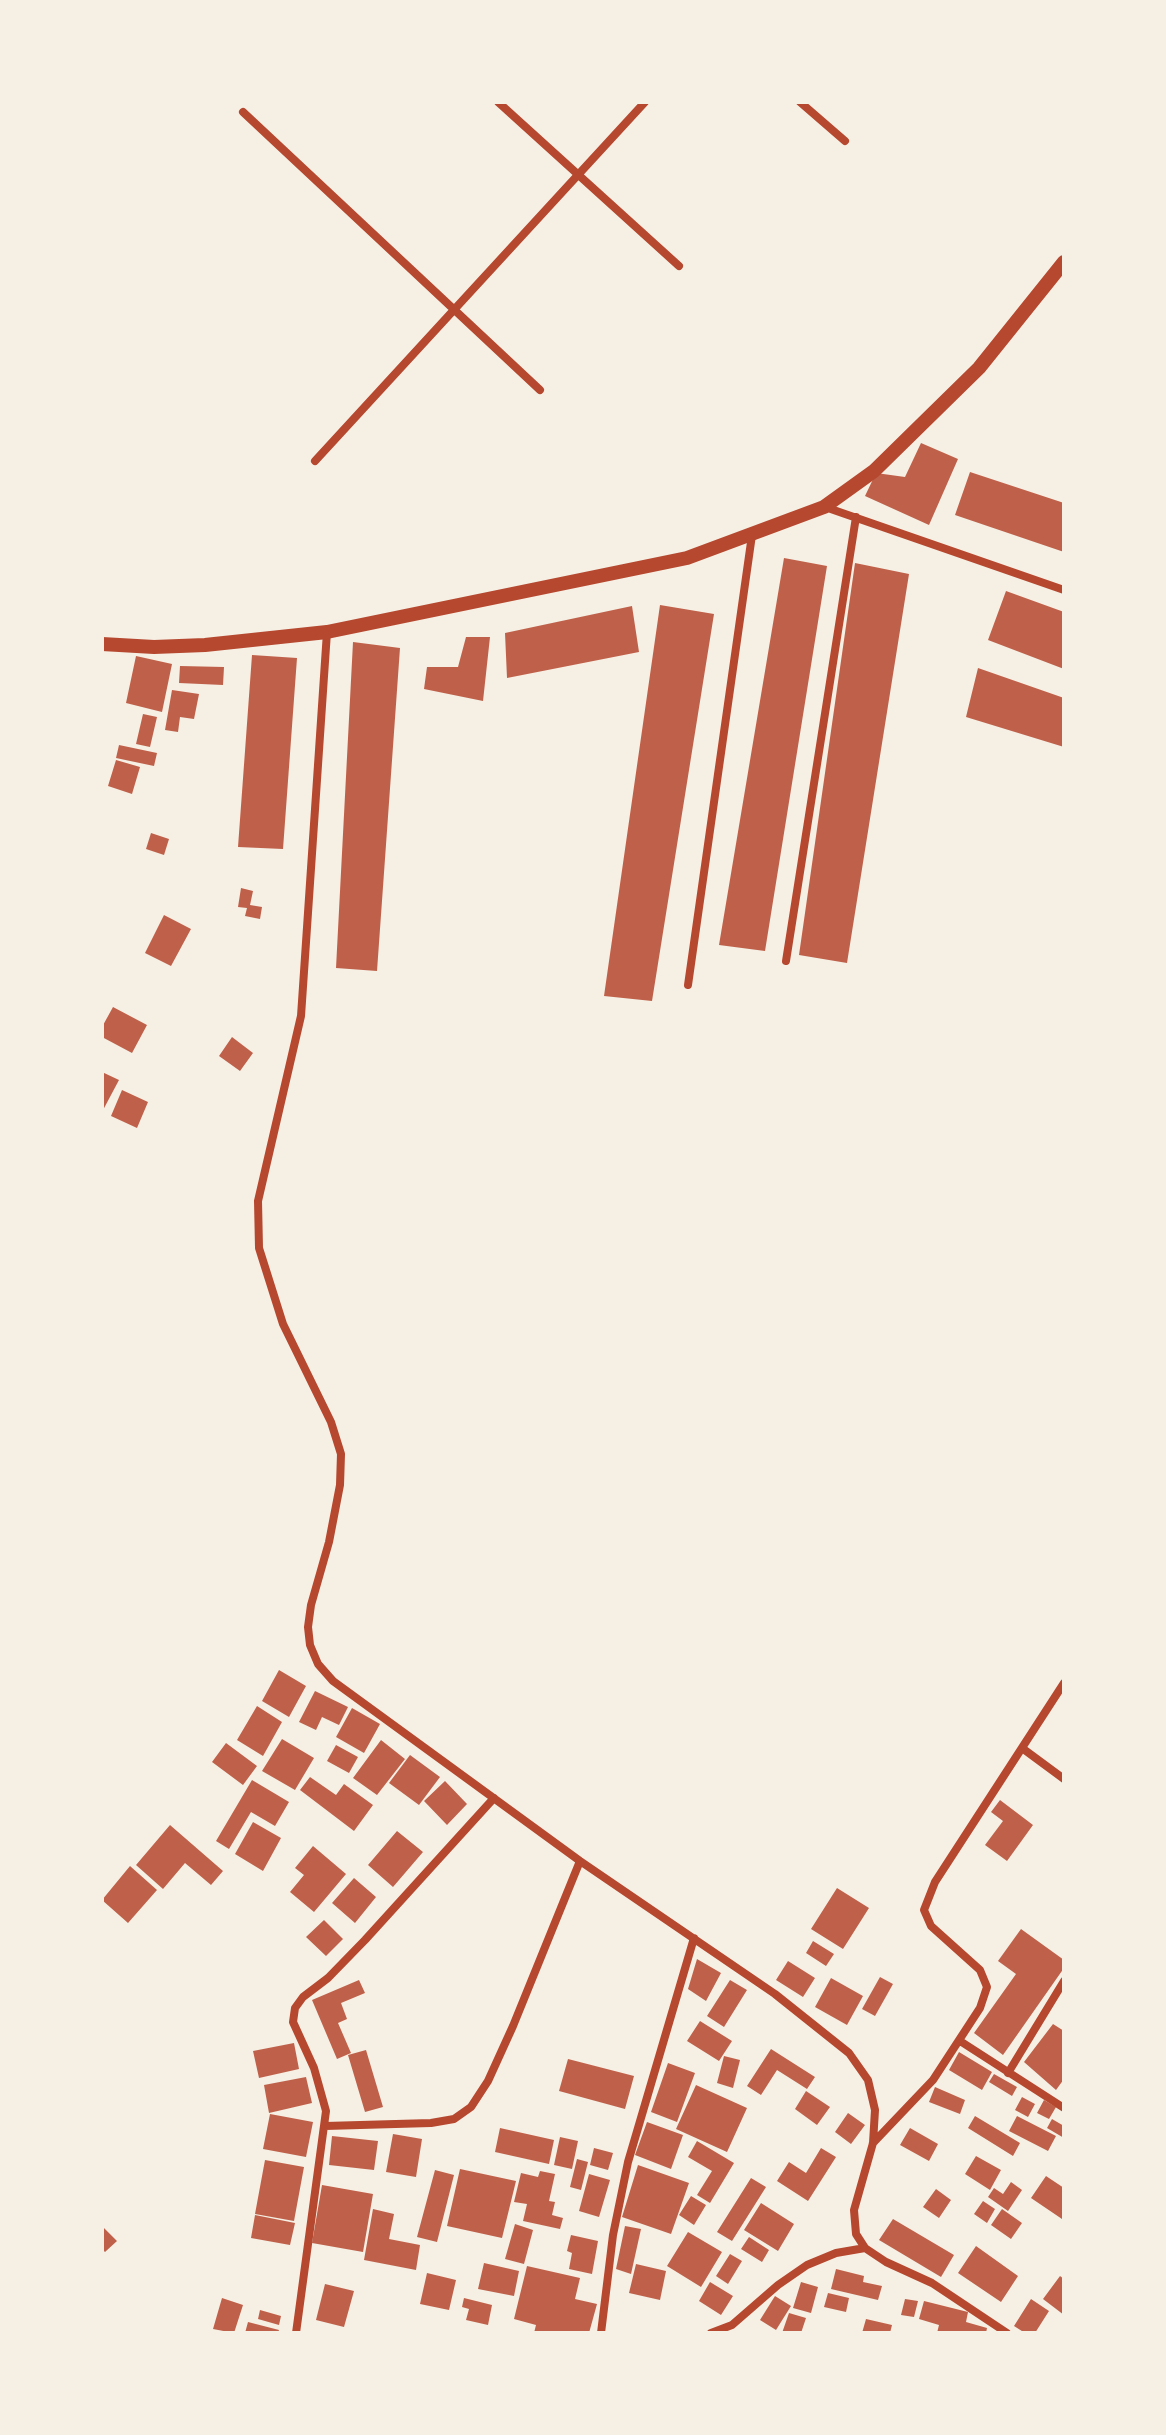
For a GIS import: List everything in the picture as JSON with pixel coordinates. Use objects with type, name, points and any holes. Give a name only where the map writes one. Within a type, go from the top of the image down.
[{"type":"street","points":[[498,102],[679,266]]},
{"type":"street","points":[[315,461],[645,102]]},
{"type":"street","points":[[800,102],[845,141]]},
{"type":"street","points":[[243,112],[540,390]]},
{"type":"street","points":[[102,644],[154,647],[205,645],[327,632],[687,558],[824,507],[874,471],[979,368],[1064,262]]},
{"type":"street","points":[[824,507],[1064,590]]},
{"type":"street","points":[[786,961],[856,517]]},
{"type":"street","points":[[688,985],[752,535]]},
{"type":"street","points":[[327,632],[301,1016],[258,1201],[259,1248],[283,1324],[331,1422],[341,1454],[335,1514],[309,1616],[310,1645],[318,1664],[333,1681],[580,1861],[775,1994],[849,2053],[868,2080],[875,2110],[873,2143],[854,2210],[856,2234],[865,2248],[886,2262],[932,2283],[1007,2333]]},
{"type":"street","points":[[873,2143],[933,2080],[980,2008],[987,1987],[980,1970],[931,1926],[924,1910],[935,1882],[1064,1683]]},
{"type":"street","points":[[1022,1748],[1064,1779]]},
{"type":"street","points":[[296,2333],[325,2126],[323,2095],[293,2022],[295,2008],[365,1940],[494,1798]]},
{"type":"street","points":[[325,2126],[431,2123],[454,2119],[471,2107],[488,2081],[513,2026],[580,1861]]},
{"type":"street","points":[[601,2333],[613,2235],[628,2162],[694,1938]]},
{"type":"street","points":[[1008,2073],[1064,1981]]},
{"type":"street","points":[[960,2041],[1064,2108]]},
{"type":"street","points":[[711,2333],[732,2325],[778,2285],[807,2265],[836,2253],[865,2248]]},
{"type":"building","points":[[921,443],[958,459],[929,525],[865,496],[876,473],[905,477]]},
{"type":"building","points":[[970,472],[1064,503],[1064,552],[955,515]]},
{"type":"building","points":[[784,558],[827,566],[765,951],[719,945]]},
{"type":"building","points":[[855,563],[909,574],[847,963],[799,955]]},
{"type":"building","points":[[1006,591],[1064,612],[1064,669],[988,640]]},
{"type":"building","points":[[660,605],[714,614],[652,1001],[604,996]]},
{"type":"building","points":[[632,606],[639,652],[507,678],[505,633]]},
{"type":"building","points":[[466,637],[490,637],[483,701],[424,689],[427,667],[458,667]]},
{"type":"building","points":[[353,642],[400,648],[377,971],[336,968]]},
{"type":"building","points":[[252,655],[297,658],[283,849],[238,847]]},
{"type":"building","points":[[136,656],[172,664],[162,712],[126,703]]},
{"type":"building","points":[[180,666],[224,667],[223,685],[179,683]]},
{"type":"building","points":[[978,668],[1064,698],[1064,747],[966,717]]},
{"type":"building","points":[[172,690],[199,694],[194,719],[180,717],[178,732],[165,730]]},
{"type":"building","points":[[143,714],[157,717],[150,747],[136,744]]},
{"type":"building","points":[[119,745],[157,753],[154,766],[116,758]]},
{"type":"building","points":[[116,760],[140,767],[132,794],[108,786]]},
{"type":"building","points":[[151,833],[169,839],[164,855],[146,849]]},
{"type":"building","points":[[241,888],[253,891],[250,905],[262,907],[260,919],[245,916],[247,908],[238,907]]},
{"type":"building","points":[[164,915],[191,929],[171,966],[145,953]]},
{"type":"building","points":[[113,1007],[147,1025],[132,1053],[102,1037],[102,1027]]},
{"type":"building","points":[[232,1037],[253,1053],[240,1071],[219,1056]]},
{"type":"building","points":[[102,1072],[119,1080],[102,1112]]},
{"type":"building","points":[[122,1090],[148,1102],[137,1128],[111,1116]]},
{"type":"building","points":[[279,1670],[306,1686],[289,1717],[262,1701]]},
{"type":"building","points":[[315,1691],[348,1707],[339,1725],[322,1717],[316,1730],[299,1722]]},
{"type":"building","points":[[257,1706],[282,1722],[263,1756],[237,1740]]},
{"type":"building","points":[[352,1708],[380,1724],[364,1753],[336,1737]]},
{"type":"building","points":[[282,1739],[314,1758],[295,1790],[262,1771]]},
{"type":"building","points":[[381,1740],[405,1759],[377,1795],[353,1778]]},
{"type":"building","points":[[226,1743],[257,1766],[243,1785],[212,1762]]},
{"type":"building","points":[[336,1745],[358,1757],[349,1773],[327,1761]]},
{"type":"building","points":[[410,1755],[440,1777],[419,1805],[389,1783]]},
{"type":"building","points":[[310,1777],[336,1795],[344,1784],[373,1805],[354,1831],[300,1790]]},
{"type":"building","points":[[252,1780],[289,1802],[275,1826],[251,1812],[229,1849],[216,1841]]},
{"type":"building","points":[[445,1781],[467,1804],[447,1825],[424,1801]]},
{"type":"building","points":[[1000,1800],[1033,1825],[1007,1861],[985,1845],[1003,1821],[991,1812]]},
{"type":"building","points":[[253,1822],[281,1838],[263,1871],[235,1854]]},
{"type":"building","points":[[170,1825],[223,1871],[211,1885],[185,1863],[163,1889],[136,1865]]},
{"type":"building","points":[[397,1831],[423,1852],[393,1887],[368,1865]]},
{"type":"building","points":[[313,1846],[346,1874],[314,1912],[290,1892],[304,1875],[295,1868]]},
{"type":"building","points":[[130,1866],[157,1890],[128,1923],[102,1900]]},
{"type":"building","points":[[354,1878],[376,1897],[355,1923],[332,1903]]},
{"type":"building","points":[[837,1888],[869,1908],[843,1949],[811,1929]]},
{"type":"building","points":[[324,1920],[343,1939],[326,1956],[306,1937]]},
{"type":"building","points":[[1021,1929],[1064,1960],[1064,1968],[1003,2055],[974,2033],[1016,1974],[998,1961]]},
{"type":"building","points":[[813,1941],[834,1954],[826,1966],[806,1953]]},
{"type":"building","points":[[697,1959],[721,1973],[706,2001],[688,1989]]},
{"type":"building","points":[[788,1961],[815,1978],[803,1997],[776,1980]]},
{"type":"building","points":[[880,1977],[893,1984],[875,2016],[862,2009]]},
{"type":"building","points":[[831,1978],[863,1996],[847,2025],[815,2007]]},
{"type":"building","points":[[359,1980],[365,1993],[341,2003],[347,2019],[338,2023],[351,2053],[337,2059],[312,2000]]},
{"type":"building","points":[[730,1980],[747,1990],[724,2027],[707,2016]]},
{"type":"building","points":[[700,2021],[732,2041],[719,2061],[687,2041]]},
{"type":"building","points":[[1053,2024],[1064,2031],[1064,2079],[1056,2090],[1024,2062]]},
{"type":"building","points":[[294,2043],[299,2069],[259,2078],[253,2051]]},
{"type":"building","points":[[771,2049],[815,2077],[807,2089],[777,2070],[761,2095],[747,2086]]},
{"type":"building","points":[[366,2050],[383,2107],[365,2112],[348,2055]]},
{"type":"building","points":[[959,2052],[992,2072],[982,2090],[949,2070]]},
{"type":"building","points":[[724,2056],[740,2060],[733,2088],[717,2083]]},
{"type":"building","points":[[568,2059],[634,2076],[625,2109],[559,2091]]},
{"type":"building","points":[[668,2063],[695,2073],[677,2122],[651,2112]]},
{"type":"building","points":[[994,2074],[1017,2087],[1012,2096],[989,2082]]},
{"type":"building","points":[[306,2077],[312,2103],[269,2113],[264,2085]]},
{"type":"building","points":[[696,2085],[747,2108],[727,2152],[676,2129]]},
{"type":"building","points":[[935,2087],[965,2100],[960,2114],[929,2102]]},
{"type":"building","points":[[806,2091],[830,2107],[817,2125],[795,2109]]},
{"type":"building","points":[[1022,2097],[1035,2104],[1028,2117],[1015,2110]]},
{"type":"building","points":[[1044,2100],[1056,2107],[1049,2119],[1037,2113]]},
{"type":"building","points":[[848,2113],[865,2125],[851,2144],[835,2132]]},
{"type":"building","points":[[270,2114],[313,2122],[306,2157],[263,2149]]},
{"type":"building","points":[[975,2116],[1020,2143],[1013,2156],[968,2128]]},
{"type":"building","points":[[1017,2116],[1056,2136],[1048,2151],[1009,2131]]},
{"type":"building","points":[[1052,2119],[1064,2126],[1064,2138],[1047,2128]]},
{"type":"building","points":[[647,2122],[683,2135],[671,2169],[635,2155]]},
{"type":"building","points":[[500,2128],[554,2140],[549,2164],[495,2152]]},
{"type":"building","points":[[910,2128],[938,2144],[929,2161],[900,2145]]},
{"type":"building","points":[[393,2134],[422,2139],[416,2177],[386,2172]]},
{"type":"building","points":[[332,2136],[378,2141],[374,2170],[329,2165]]},
{"type":"building","points":[[560,2137],[578,2141],[572,2169],[554,2165]]},
{"type":"building","points":[[697,2141],[734,2163],[710,2203],[697,2195],[712,2171],[688,2157]]},
{"type":"building","points":[[594,2148],[613,2153],[608,2170],[590,2165]]},
{"type":"building","points":[[821,2148],[836,2157],[808,2201],[777,2181],[789,2162],[806,2173]]},
{"type":"building","points":[[976,2156],[1001,2170],[990,2190],[965,2174]]},
{"type":"building","points":[[577,2159],[588,2162],[581,2190],[570,2187]]},
{"type":"building","points":[[265,2160],[304,2167],[294,2221],[255,2214]]},
{"type":"building","points":[[638,2165],[689,2183],[671,2234],[622,2217]]},
{"type":"building","points":[[460,2169],[516,2181],[502,2238],[447,2226]]},
{"type":"building","points":[[435,2170],[454,2175],[437,2242],[417,2237]]},
{"type":"building","points":[[540,2171],[555,2174],[549,2201],[555,2202],[552,2215],[563,2218],[560,2229],[523,2221],[527,2204],[514,2202],[521,2173],[538,2177]]},
{"type":"building","points":[[589,2174],[610,2180],[599,2217],[579,2211]]},
{"type":"building","points":[[1046,2176],[1064,2188],[1062,2219],[1031,2198]]},
{"type":"building","points":[[751,2178],[766,2187],[732,2241],[717,2232]]},
{"type":"building","points":[[1011,2182],[1022,2190],[1008,2211],[988,2197],[994,2188],[1003,2194]]},
{"type":"building","points":[[322,2185],[373,2194],[363,2252],[312,2243]]},
{"type":"building","points":[[936,2189],[951,2200],[939,2218],[923,2207]]},
{"type":"building","points":[[691,2196],[706,2205],[694,2225],[679,2215]]},
{"type":"building","points":[[983,2201],[995,2209],[987,2223],[974,2214]]},
{"type":"building","points":[[761,2203],[794,2224],[778,2251],[744,2230]]},
{"type":"building","points":[[373,2209],[394,2214],[389,2239],[420,2245],[416,2270],[364,2260]]},
{"type":"building","points":[[1002,2209],[1022,2223],[1011,2239],[991,2225]]},
{"type":"building","points":[[255,2215],[295,2223],[290,2245],[251,2238]]},
{"type":"building","points":[[893,2219],[954,2255],[941,2277],[879,2240]]},
{"type":"building","points":[[515,2224],[533,2230],[524,2264],[505,2259]]},
{"type":"building","points":[[102,2226],[117,2241],[105,2252],[102,2249]]},
{"type":"building","points":[[625,2226],[641,2229],[631,2274],[616,2269]]},
{"type":"building","points":[[688,2232],[722,2252],[701,2287],[667,2266]]},
{"type":"building","points":[[571,2235],[598,2241],[592,2274],[569,2269],[572,2253],[567,2251]]},
{"type":"building","points":[[749,2237],[769,2250],[762,2262],[741,2249]]},
{"type":"building","points":[[976,2246],[1018,2276],[1001,2302],[958,2273]]},
{"type":"building","points":[[730,2254],[742,2261],[728,2284],[716,2276]]},
{"type":"building","points":[[484,2263],[519,2271],[514,2296],[478,2289]]},
{"type":"building","points":[[636,2264],[666,2271],[660,2300],[629,2293]]},
{"type":"building","points":[[527,2266],[580,2278],[575,2299],[597,2304],[589,2333],[534,2333],[536,2325],[514,2319]]},
{"type":"building","points":[[836,2269],[864,2276],[863,2282],[882,2286],[878,2300],[831,2289]]},
{"type":"building","points":[[427,2273],[456,2280],[449,2310],[420,2304]]},
{"type":"building","points":[[1060,2276],[1064,2279],[1064,2315],[1043,2299]]},
{"type":"building","points":[[710,2282],[733,2296],[721,2315],[699,2301]]},
{"type":"building","points":[[801,2282],[818,2287],[811,2313],[793,2308]]},
{"type":"building","points":[[325,2284],[354,2291],[344,2327],[316,2320]]},
{"type":"building","points":[[828,2293],[849,2298],[846,2312],[824,2307]]},
{"type":"building","points":[[775,2296],[791,2306],[776,2330],[760,2320]]},
{"type":"building","points":[[222,2298],[243,2305],[234,2333],[213,2329]]},
{"type":"building","points":[[464,2298],[492,2305],[488,2325],[466,2320],[469,2309],[462,2307]]},
{"type":"building","points":[[905,2299],[918,2301],[914,2317],[901,2315]]},
{"type":"building","points":[[1031,2299],[1049,2311],[1035,2333],[1025,2333],[1014,2326]]},
{"type":"building","points":[[924,2301],[968,2312],[966,2322],[987,2328],[986,2333],[937,2333],[939,2325],[919,2319]]},
{"type":"building","points":[[260,2310],[281,2316],[279,2325],[258,2319]]},
{"type":"building","points":[[789,2313],[806,2318],[801,2333],[782,2333]]},
{"type":"building","points":[[866,2319],[892,2325],[890,2333],[862,2333]]},
{"type":"building","points":[[248,2322],[279,2330],[278,2333],[245,2333]]}]
